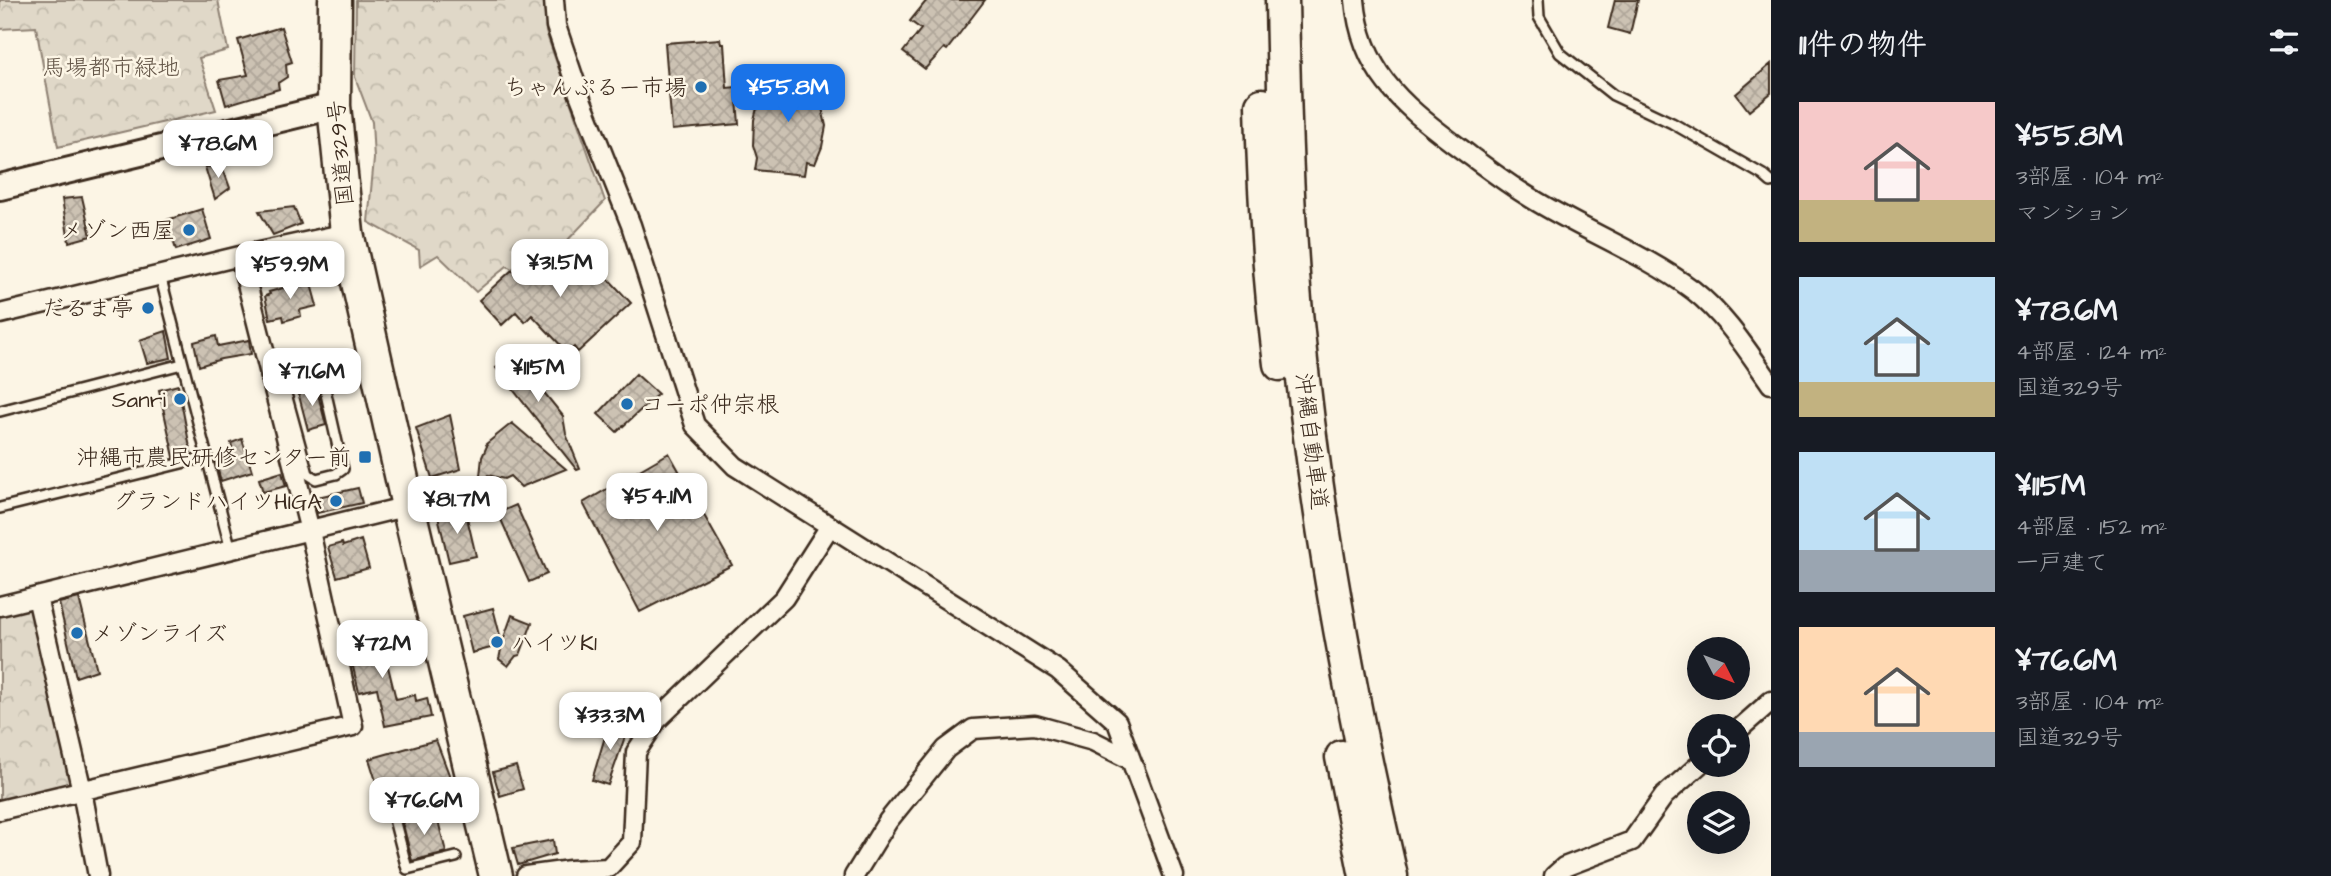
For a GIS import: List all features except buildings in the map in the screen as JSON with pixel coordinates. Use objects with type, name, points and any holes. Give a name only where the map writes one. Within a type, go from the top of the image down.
[{"type":"highway","name":"国道329号","points":[[335,0],[334,106],[346,233],[496,876]]},
{"type":"highway","name":"沖縄自動車道","points":[[1260,0],[1263,152],[1275,322],[1299,504],[1336,727],[1366,876]]},
{"type":"highway","name":"沖縄自動車道","points":[[1282,0],[1285,147],[1297,323],[1316,480],[1362,751],[1391,876]]},
{"type":"highway","points":[[1336,727],[1331,769],[1350,876]]},
{"type":"street","points":[[554,0],[556,26],[579,94],[631,225],[695,425],[735,466],[1058,670],[1117,722],[1174,876]]},
{"type":"street","points":[[1355,0],[1363,43],[1389,88],[1407,106],[1531,198],[1643,258],[1691,289],[1712,306],[1731,327],[1771,384]]},
{"type":"street","points":[[0,187],[334,106]]},
{"type":"street","points":[[0,314],[346,233]]},
{"type":"street","points":[[0,810],[354,726],[310,531],[240,256]]},
{"type":"street","points":[[0,606],[408,506]]},
{"type":"street","points":[[526,876],[608,868],[632,842],[636,752],[657,720],[784,598],[830,526]]},
{"type":"street","points":[[37,597],[82,791],[98,876]]},
{"type":"street","points":[[1750,719],[1771,701]]},
{"type":"street","points":[[854,876],[888,821],[946,749],[973,729],[1035,725],[1093,741],[1131,760]]},
{"type":"street","points":[[1554,876],[1564,867],[1632,841],[1664,796],[1687,776]]},
{"type":"lane","points":[[1538,0],[1539,17],[1560,53],[1614,95],[1683,129],[1771,181]]},
{"type":"lane","points":[[160,275],[231,550]]},
{"type":"lane","points":[[0,411],[182,364]]},
{"type":"lane","points":[[283,383],[308,474],[316,479],[336,474],[343,469],[322,376]]},
{"type":"lane","points":[[0,508],[206,457]]},
{"type":"lane","points":[[445,804],[393,815],[407,869],[456,856]]},
{"type":"green space","name":"馬場都市緑地","points":[[0,0],[218,0],[228,50],[199,58],[216,110],[58,147],[36,27],[0,29]]},
{"type":"green space","points":[[356,0],[544,0],[546,32],[605,201],[545,264],[535,253],[512,269],[507,266],[476,292],[438,255],[420,266],[419,250],[368,222],[374,159],[372,122],[355,77]]},
{"type":"green space","points":[[32,605],[74,786],[0,804],[0,613]]},
{"type":"place","name":"ちゃんぷるー市場","points":[[701,87]]},
{"type":"place","name":"メゾン西屋","points":[[189,230]]},
{"type":"place","name":"だるま亭","points":[[148,308]]},
{"type":"place","name":"Sanri","points":[[180,399]]},
{"type":"place","name":"コーポ仲宗根","points":[[627,404]]},
{"type":"place","name":"沖縄市農民研修センター前","points":[[365,457]]},
{"type":"place","name":"グランドハイツHIGA","points":[[336,501]]},
{"type":"place","name":"メゾンライズ","points":[[77,633]]},
{"type":"place","name":"ハイツK1","points":[[497,642]]}]
